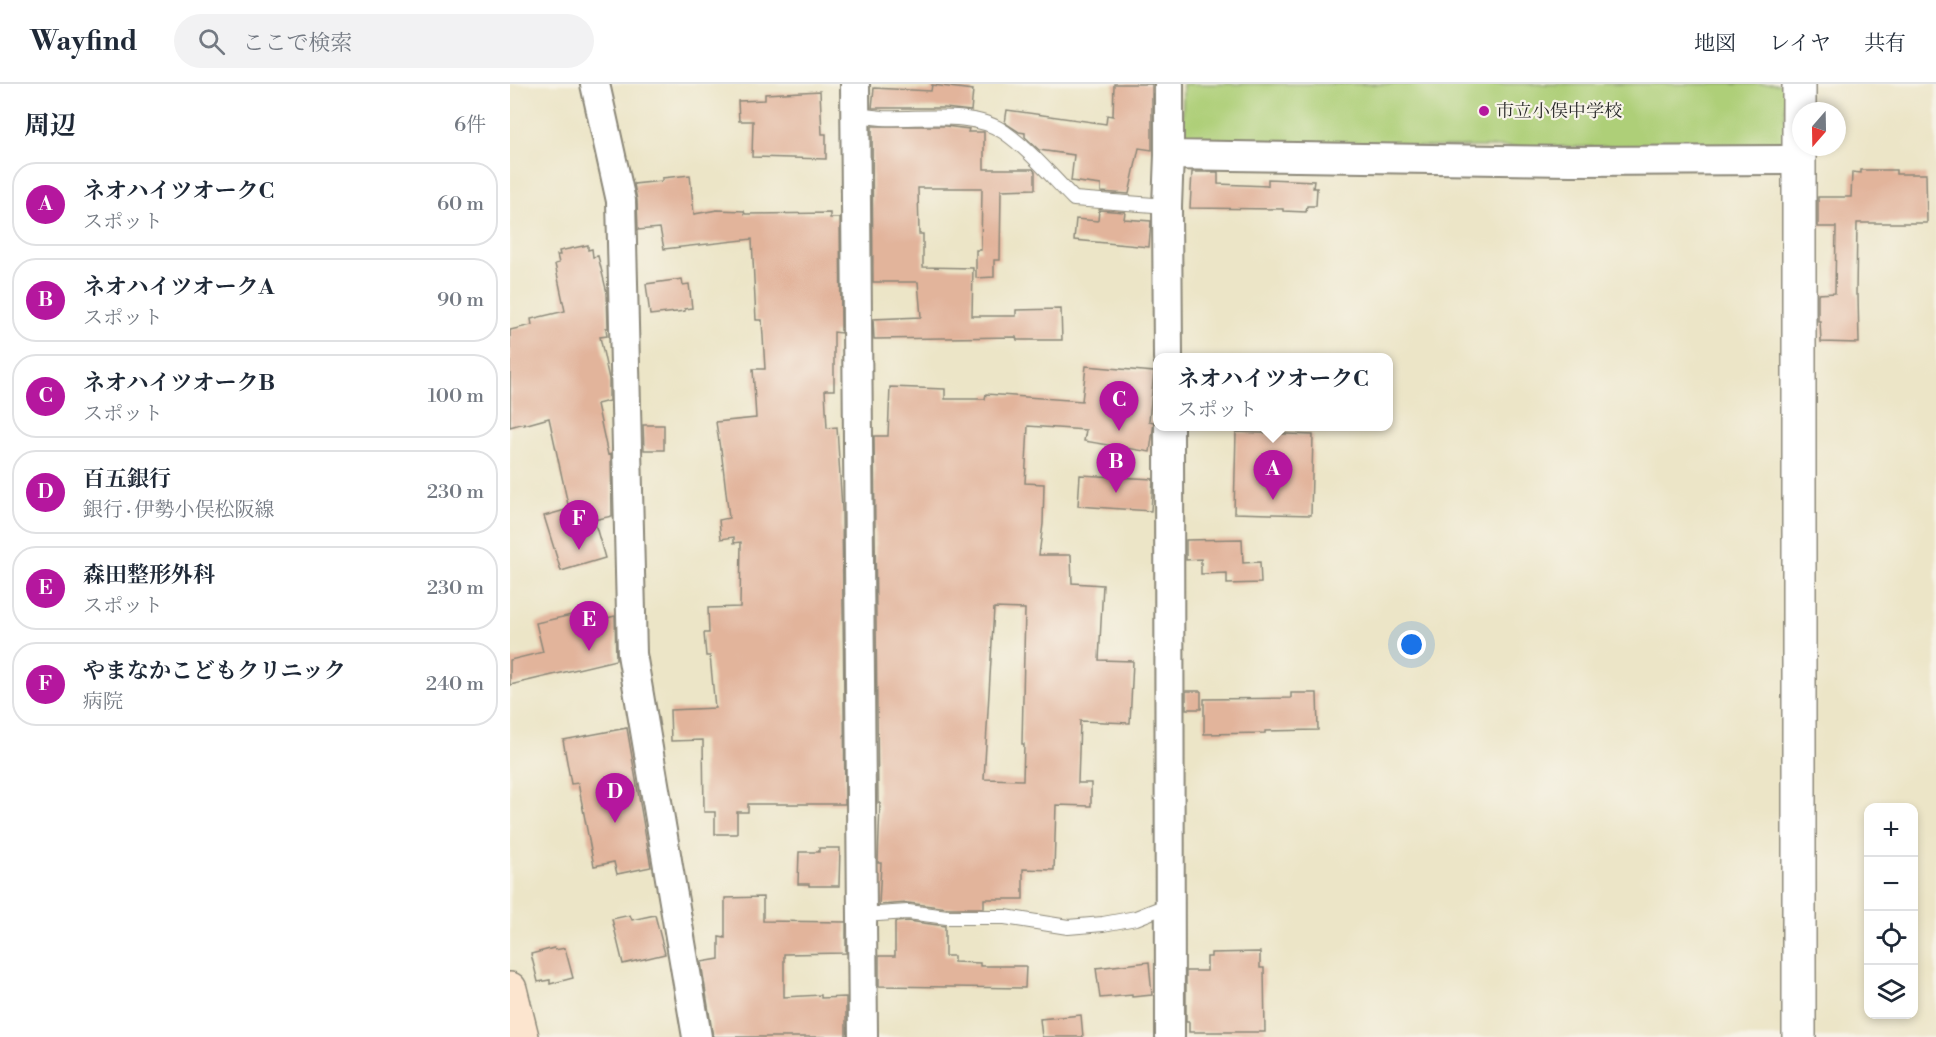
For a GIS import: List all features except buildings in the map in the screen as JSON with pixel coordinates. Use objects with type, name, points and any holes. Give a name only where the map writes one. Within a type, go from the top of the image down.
[{"type":"main road","points":[[510,988],[522,1037]]},
{"type":"street","points":[[595,84],[621,201],[632,654],[697,1037]]},
{"type":"street","points":[[855,84],[863,1037]]},
{"type":"street","points":[[1168,353],[1169,84]]},
{"type":"street","points":[[1799,84],[1799,1037]]},
{"type":"street","points":[[1169,155],[1798,160]]},
{"type":"street","points":[[1169,431],[1170,1037]]},
{"type":"lane","points":[[855,115],[980,122],[1003,131],[1028,152],[1074,199],[1167,206]]},
{"type":"lane","points":[[863,915],[908,912],[948,916],[1005,917],[1068,927],[1136,918],[1171,904]]},
{"type":"green space","name":"市立小俣中学校","points":[[1183,84],[1785,84],[1785,139],[1778,147],[1182,147]]},
{"type":"place","name":"市立小俣中学校","points":[[1484,111]]},
{"type":"place","name":"ネオハイツオークB","points":[[1119,431]]},
{"type":"place","name":"ネオハイツオークA","points":[[1116,493]]},
{"type":"place","name":"ネオハイツオークC","points":[[1273,500]]},
{"type":"place","name":"やまなかこどもクリニック","points":[[579,550]]},
{"type":"place","name":"森田整形外科","points":[[589,651]]},
{"type":"place","name":"百五銀行","points":[[615,823]]}]
